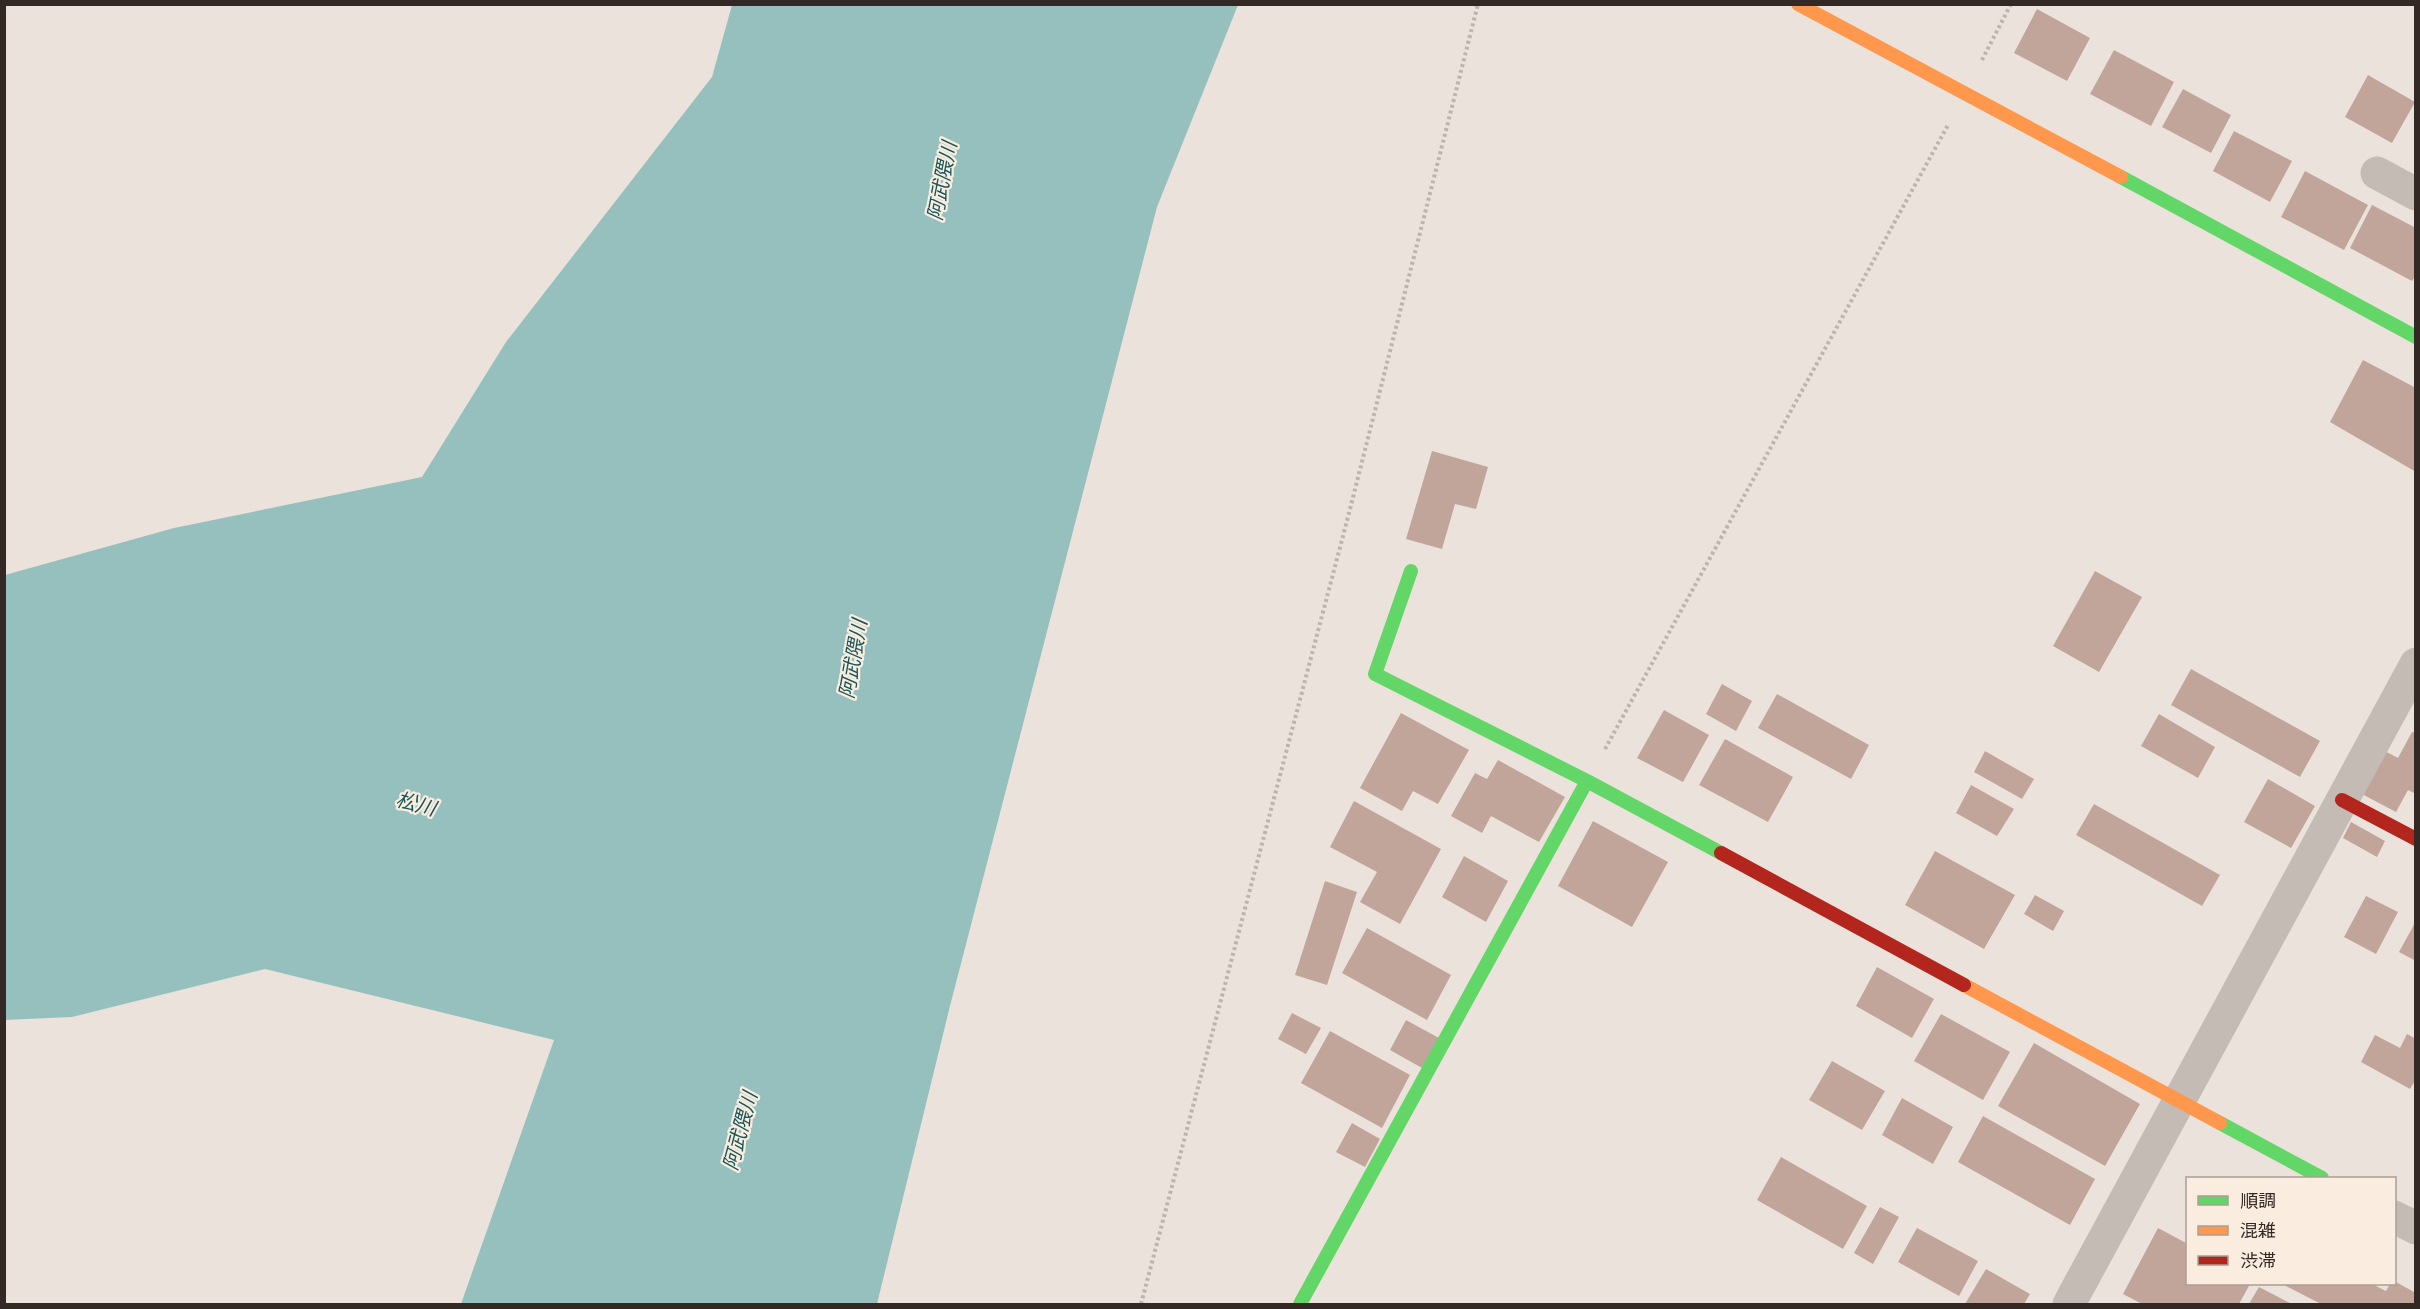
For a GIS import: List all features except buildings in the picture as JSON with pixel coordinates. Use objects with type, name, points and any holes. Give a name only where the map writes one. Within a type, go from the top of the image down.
[{"type":"street","points":[[1798,4],[2415,337]]},
{"type":"street","points":[[2377,173],[2415,194]]},
{"type":"street","points":[[1411,571],[1375,674],[1587,781],[2318,1177]]},
{"type":"street","points":[[2069,1305],[2415,664]]},
{"type":"street","points":[[1300,1305],[1587,781]]},
{"type":"street","points":[[2342,800],[2415,839]]},
{"type":"street","points":[[2396,1218],[2415,1228]]},
{"type":"path","points":[[1141,1305],[1351,506],[1478,4]]},
{"type":"path","points":[[1587,781],[1966,93],[2011,4]]},
{"type":"water","points":[[732,5],[1238,5],[1157,207],[950,1006],[877,1304],[461,1304],[554,1040],[265,969],[72,1017],[5,1020],[5,575],[174,528],[422,477],[506,342],[712,77]]},
{"type":"traffic: fast","points":[[2121,177],[2416,337]]},
{"type":"traffic: fast","points":[[1411,571],[1375,674],[1587,781],[1721,853]]},
{"type":"traffic: fast","points":[[1300,1304],[1587,781]]},
{"type":"traffic: fast","points":[[2220,1123],[2320,1177]]},
{"type":"traffic: slow","points":[[1798,4],[2121,177]]},
{"type":"traffic: slow","points":[[1964,985],[2220,1123]]},
{"type":"traffic: jam","points":[[2342,800],[2416,839]]},
{"type":"traffic: jam","points":[[1721,853],[1964,985]]},
{"type":"water label","name":"阿武隈川","points":[[942,181]]},
{"type":"water label","name":"阿武隈川","points":[[853,659]]},
{"type":"water label","name":"松川","points":[[416,804]]},
{"type":"water label","name":"阿武隈川","points":[[740,1131]]}]
